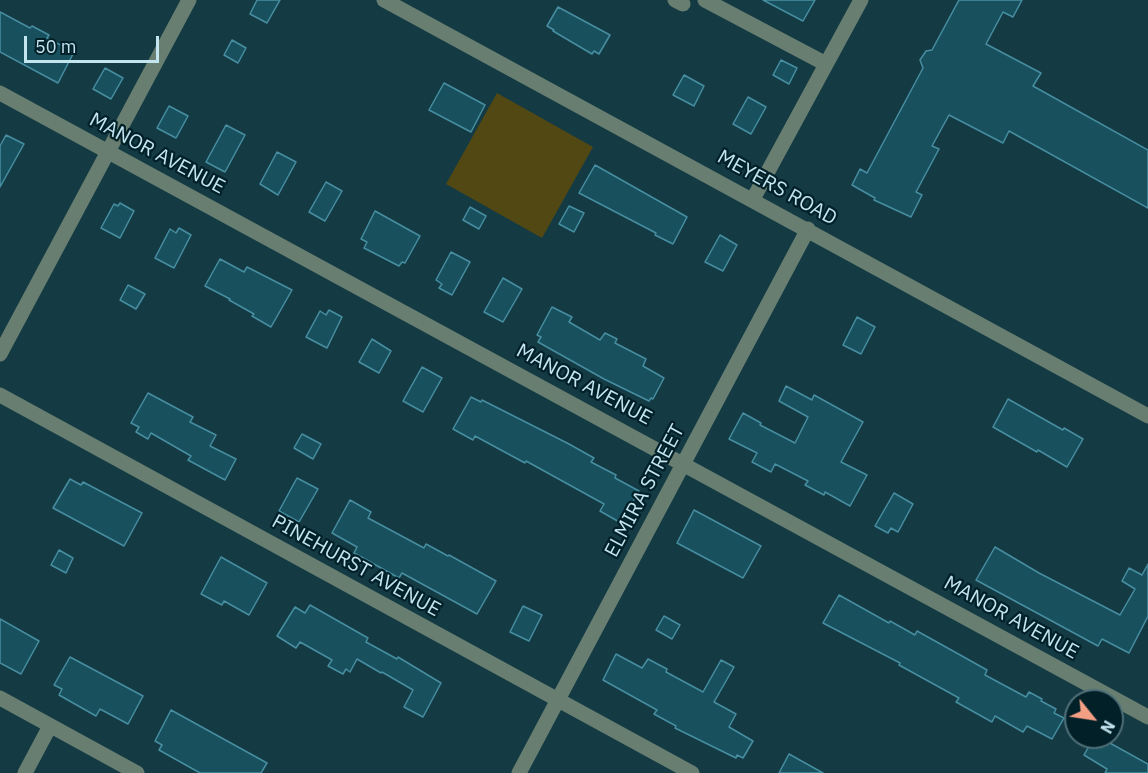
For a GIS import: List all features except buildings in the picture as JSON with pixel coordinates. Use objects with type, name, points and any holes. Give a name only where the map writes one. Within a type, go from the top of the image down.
[{"type":"street","points":[[0,354],[189,0]]},
{"type":"street","name":"MEYERS ROAD","points":[[384,0],[1148,416]]},
{"type":"street","points":[[705,0],[826,64]]},
{"type":"street","points":[[753,199],[861,0]]},
{"type":"street","name":"MANOR AVENUE","points":[[0,93],[1148,717]]},
{"type":"street","name":"ELMIRA STREET","points":[[519,773],[808,229]]},
{"type":"street","name":"PINEHURST AVENUE","points":[[0,395],[692,773]]},
{"type":"street","points":[[0,698],[136,773]]},
{"type":"street","points":[[25,773],[50,726]]},
{"type":"shaded area","points":[[497,93],[593,147],[542,238],[446,184]]}]
